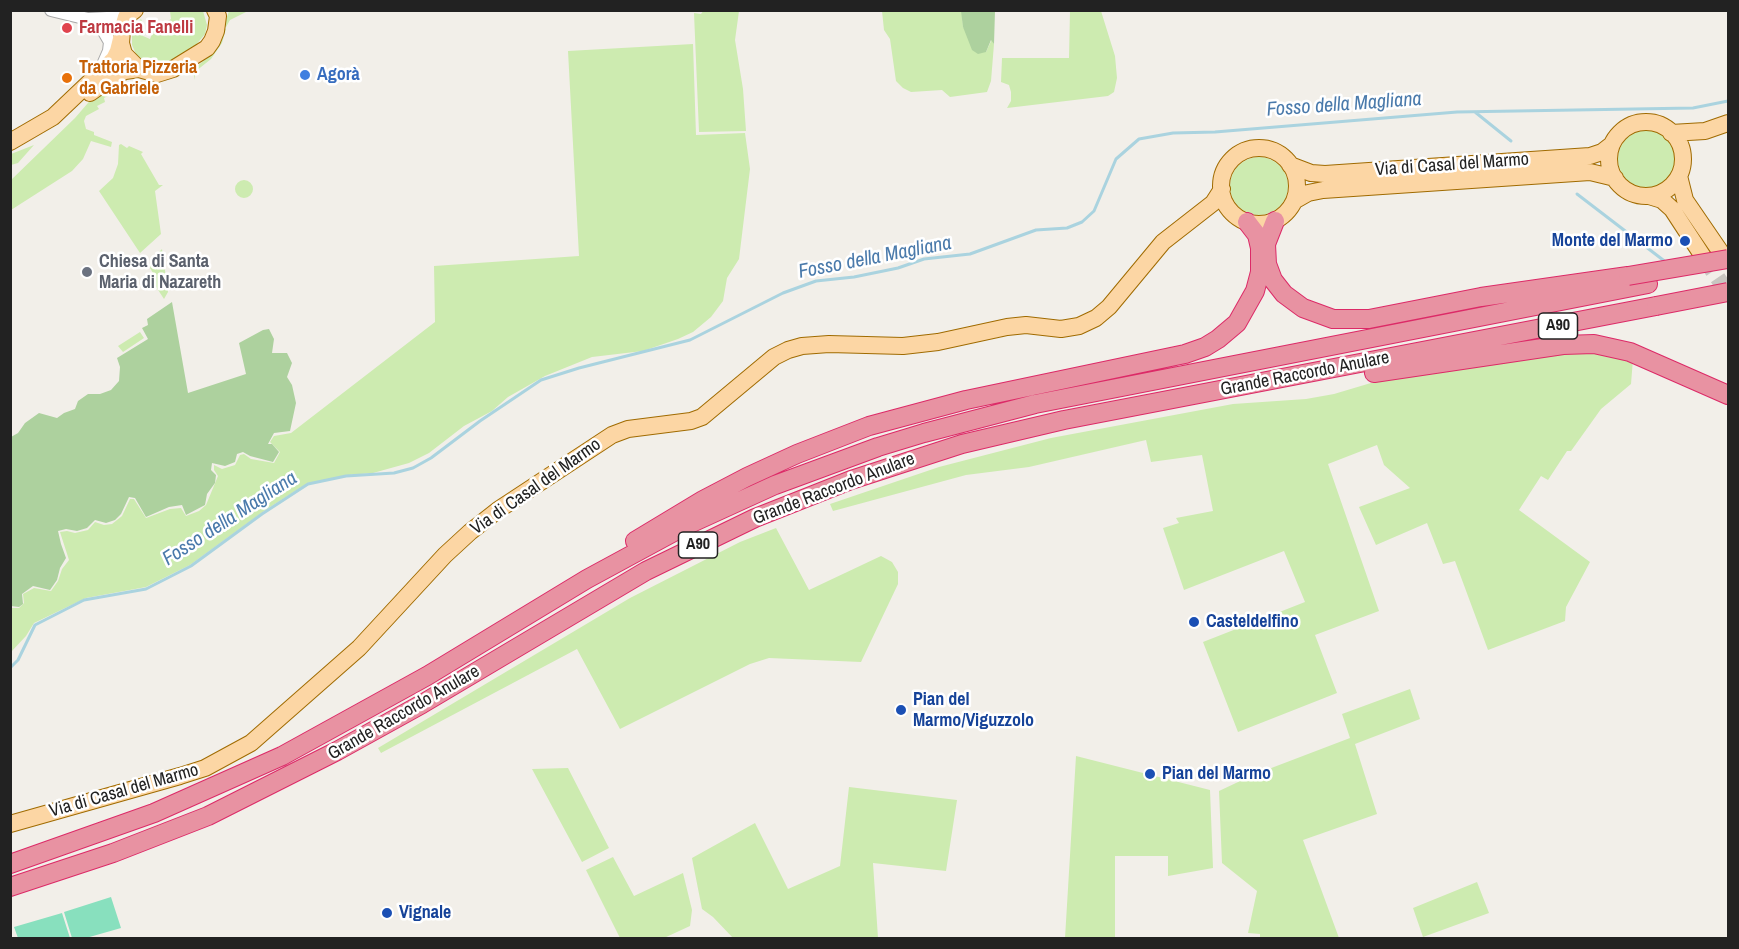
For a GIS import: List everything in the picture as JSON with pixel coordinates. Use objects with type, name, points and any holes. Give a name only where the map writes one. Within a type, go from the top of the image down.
[{"type":"highway","points":[[1275,221],[1266,244],[1268,269],[1273,280],[1284,294],[1303,308],[1333,319],[1358,320],[1511,292],[1726,261]]},
{"type":"highway","points":[[586,579],[633,542],[703,500],[797,454],[869,426],[966,400],[1156,358],[1175,356],[1205,347],[1237,323],[1247,309],[1255,291],[1260,272],[1260,248],[1257,235],[1247,222]]},
{"type":"highway","name":"Grande Raccordo Anulare","points":[[10,864],[154,813],[282,756],[427,676],[586,579],[682,528],[775,485],[913,436],[1035,404],[1648,284],[1726,261]]},
{"type":"highway","name":"A90","points":[[1461,352],[1656,306],[1728,292]]},
{"type":"highway","points":[[1461,352],[1563,345],[1601,345],[1642,357],[1728,395]]},
{"type":"highway","name":"Grande Raccordo Anulare","points":[[10,887],[113,853],[208,816],[337,751],[422,704],[646,571],[755,518],[808,496],[902,462],[1064,420],[1230,389],[1461,352]]},
{"type":"main road","points":[[10,152],[60,122],[102,83],[125,71],[138,69],[162,73],[173,69],[207,48],[212,41],[218,12]]},
{"type":"main road","points":[[10,142],[53,117],[101,70],[118,51],[130,14]]},
{"type":"main road","points":[[122,37],[124,54],[138,69]]},
{"type":"main road","points":[[1683,156],[1677,139],[1671,133],[1655,123],[1635,123],[1619,133],[1611,145],[1610,162],[1615,178],[1629,192],[1662,200],[1672,209],[1704,258]]},
{"type":"main road","points":[[1671,133],[1706,131],[1728,123]]},
{"type":"main road","points":[[1706,131],[1694,141],[1683,156],[1679,176],[1685,200],[1726,261]]},
{"type":"main road","name":"Via di Casal del Marmo","points":[[1290,165],[1311,173],[1325,174],[1590,156],[1597,155],[1611,145]]},
{"type":"main road","points":[[1259,148],[1271,150],[1282,156],[1290,165],[1297,183],[1294,201],[1283,216],[1275,221],[1261,224],[1247,222],[1230,211],[1224,201],[1223,178],[1227,166],[1236,157],[1246,150],[1259,148]]},
{"type":"main road","name":"Via di Casal del Marmo","points":[[1294,201],[1303,195],[1323,190],[1590,172],[1615,178]]},
{"type":"main road","points":[[1649,196],[1666,189],[1679,176]]},
{"type":"main road","name":"Via di Casal del Marmo","points":[[10,824],[205,768],[251,743],[359,648],[445,555],[470,532],[498,510],[612,435],[628,429],[690,421],[702,417],[774,357],[802,346],[829,344],[903,346],[938,342],[1006,327],[1061,329],[1079,326],[1103,313],[1163,242],[1213,202],[1222,189]]},
{"type":"main road","name":"Via di Casal del Marmo","points":[[1194,219],[1230,211]]},
{"type":"street","points":[[51,10],[88,19],[130,14]]},
{"type":"street","points":[[88,19],[103,30],[110,42],[109,51],[101,70]]},
{"type":"green space","points":[[704,10],[739,11],[735,40],[743,89],[746,131],[699,132],[694,13],[701,14]]},
{"type":"green space","points":[[170,11],[203,11],[207,25],[205,34],[195,46],[166,63],[155,65],[144,61],[136,54],[132,45],[135,25],[141,19],[144,25],[139,29],[143,36],[150,39],[154,34],[153,31],[171,19]]},
{"type":"green space","points":[[229,11],[248,11],[230,20],[226,27],[224,26]]},
{"type":"green space","points":[[882,11],[962,11],[963,27],[986,52],[992,39],[994,44],[991,81],[987,92],[950,97],[942,90],[911,92],[903,88],[896,81],[890,39],[884,30]]},
{"type":"green space","points":[[961,11],[995,11],[994,44],[991,40],[986,52],[978,54],[972,50],[963,27]]},
{"type":"green space","points":[[1070,11],[1101,11],[1115,56],[1117,78],[1114,92],[1108,96],[1007,108],[1011,101],[1011,92],[1009,85],[1001,82],[1002,58],[1069,58]]},
{"type":"green space","points":[[224,28],[226,29],[222,43],[211,59],[196,71],[194,80],[194,69],[210,55]]},
{"type":"green space","points":[[693,44],[696,135],[745,133],[750,169],[739,259],[727,278],[723,301],[711,317],[693,332],[678,339],[643,351],[592,357],[545,376],[508,397],[492,411],[464,426],[429,453],[409,463],[373,473],[308,483],[267,509],[190,565],[146,587],[86,598],[34,623],[26,636],[11,652],[11,608],[19,608],[24,603],[23,594],[34,588],[51,591],[69,560],[60,532],[75,533],[88,530],[95,522],[104,525],[112,524],[122,516],[130,499],[134,499],[146,518],[170,509],[181,508],[186,516],[199,511],[206,505],[218,476],[214,465],[222,469],[235,465],[240,455],[244,454],[251,459],[274,463],[280,452],[270,442],[274,436],[291,433],[435,322],[434,266],[579,256],[568,51]]},
{"type":"green space","points":[[116,83],[119,90],[104,98],[105,102],[97,106],[99,109],[86,116],[84,121],[86,129],[112,142],[111,147],[91,141],[83,159],[72,171],[11,210],[11,180],[75,118],[94,96]]},
{"type":"green space","points":[[1641,130],[1653,130],[1668,138],[1676,153],[1676,165],[1668,180],[1653,188],[1641,188],[1626,180],[1618,165],[1618,153],[1626,138]]},
{"type":"green space","points":[[121,144],[143,152],[141,154],[159,185],[163,185],[155,191],[161,234],[140,253],[99,191],[113,178]]},
{"type":"green space","points":[[34,145],[18,163],[11,165],[11,154]]},
{"type":"green space","points":[[1259,157],[1270,159],[1283,170],[1288,186],[1286,197],[1275,210],[1259,215],[1248,213],[1235,202],[1230,186],[1232,175],[1243,162]]},
{"type":"green space","points":[[244,180],[250,183],[253,189],[250,195],[244,198],[238,195],[235,189],[238,183]]},
{"type":"green space","points":[[162,249],[168,292],[164,299],[149,276],[153,273],[150,268],[153,258]]},
{"type":"green space","points":[[172,302],[188,393],[246,374],[239,343],[269,329],[274,339],[272,353],[287,353],[292,363],[287,377],[292,385],[296,403],[290,431],[274,433],[268,444],[272,444],[279,452],[273,462],[243,452],[237,454],[235,462],[225,466],[212,463],[211,470],[216,475],[215,483],[207,494],[205,505],[186,515],[182,505],[169,507],[146,517],[135,498],[129,497],[121,514],[115,520],[106,523],[95,520],[87,528],[77,531],[66,529],[58,531],[66,558],[57,580],[50,590],[33,586],[22,594],[23,604],[19,607],[11,606],[11,437],[39,413],[57,418],[75,409],[78,401],[88,394],[100,394],[111,390],[119,381],[120,367],[117,358],[148,339],[142,328],[148,325],[147,319]]},
{"type":"green space","points":[[140,332],[144,338],[123,352],[118,346]]},
{"type":"green space","points":[[1565,351],[1589,352],[1633,359],[1631,384],[1601,409],[1571,451],[1567,451],[1548,480],[1541,476],[1519,510],[1590,562],[1566,607],[1565,621],[1488,650],[1455,561],[1443,564],[1427,523],[1376,545],[1359,507],[1410,488],[1384,465],[1377,445],[1328,464],[1379,611],[1315,635],[1337,693],[1238,732],[1203,642],[1305,602],[1284,551],[1184,590],[1163,528],[1179,523],[1176,518],[1213,511],[1202,455],[1151,462],[1146,440],[1029,467],[966,475],[833,511],[830,504],[939,467],[1051,438],[1233,404],[1306,399],[1334,394],[1391,377]]},
{"type":"green space","points":[[776,528],[809,590],[881,556],[892,562],[898,572],[898,584],[861,662],[769,658],[750,664],[620,729],[577,649],[381,753],[378,748],[630,598],[740,542]]},
{"type":"green space","points":[[1410,689],[1420,719],[1355,744],[1377,814],[1303,840],[1339,938],[1260,938],[1260,934],[1248,933],[1257,891],[1222,863],[1219,791],[1253,775],[1350,738],[1342,714]]},
{"type":"green space","points":[[1076,756],[1210,790],[1213,868],[1168,876],[1168,856],[1115,856],[1115,938],[1065,938]]},
{"type":"green space","points":[[568,768],[609,848],[582,862],[532,769]]},
{"type":"green space","points":[[849,787],[957,800],[946,871],[873,863],[878,938],[733,938],[702,909],[692,858],[755,823],[788,889],[840,866]]},
{"type":"green space","points":[[613,857],[634,896],[683,873],[692,910],[690,926],[664,938],[620,938],[586,870]]},
{"type":"green space","points":[[1477,882],[1489,913],[1423,937],[1413,908]]},
{"type":"green space","points":[[111,897],[121,928],[86,938],[72,938],[64,912]]},
{"type":"green space","points":[[62,913],[70,938],[18,938],[14,927]]},
{"type":"waterway","name":"Fosso della Magliana","points":[[10,668],[18,660],[35,625],[84,600],[146,589],[191,566],[262,514],[308,484],[346,476],[394,473],[413,468],[431,458],[480,421],[541,380],[690,340],[783,293],[816,281],[854,277],[898,268],[924,259],[970,254],[1036,230],[1067,228],[1082,222],[1094,211],[1116,159],[1139,139],[1173,133],[1215,132],[1457,112],[1693,108],[1728,101]]},
{"type":"waterway","points":[[1475,112],[1511,141]]},
{"type":"waterway","points":[[1577,194],[1667,263]]},
{"type":"tunnel","points":[[1704,258],[1728,293]]},
{"type":"place","name":"Farmacia Fanelli","points":[[67,28]]},
{"type":"place","name":"Agorà","points":[[305,75]]},
{"type":"place","name":"Trattoria Pizzeria da Gabriele","points":[[67,78]]},
{"type":"place","name":"Monte del Marmo","points":[[1685,241]]},
{"type":"place","name":"Chiesa di Santa Maria di Nazareth","points":[[87,272]]},
{"type":"place","name":"Casteldelfino","points":[[1194,622]]},
{"type":"place","name":"Pian del Marmo/Viguzzolo","points":[[901,710]]},
{"type":"place","name":"Pian del Marmo","points":[[1150,774]]},
{"type":"place","name":"Vignale","points":[[387,913]]}]
